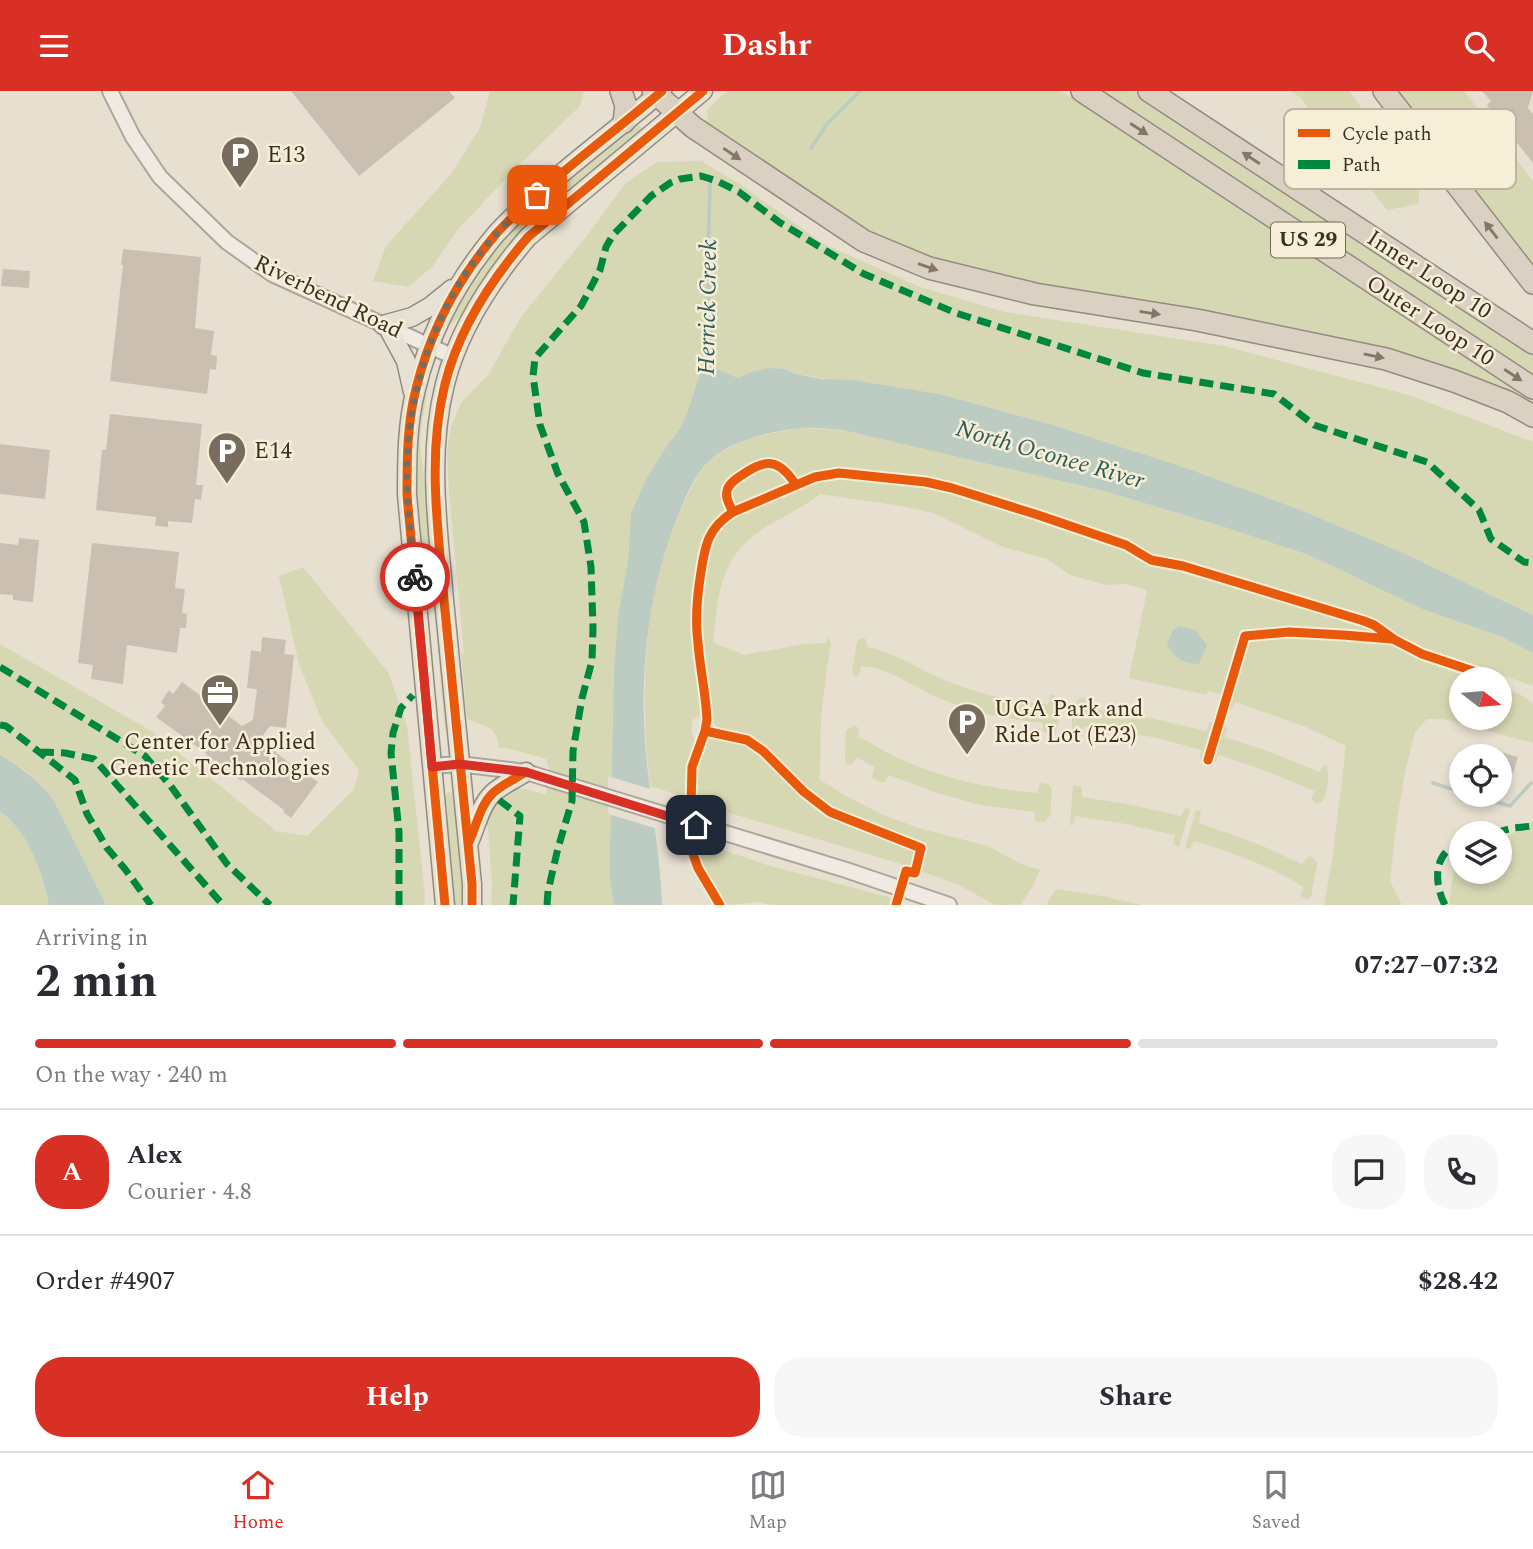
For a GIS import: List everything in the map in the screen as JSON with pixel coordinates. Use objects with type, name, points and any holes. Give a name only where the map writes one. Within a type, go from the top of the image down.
[{"type":"highway","points":[[621,91],[626,106],[624,122]]},
{"type":"highway","name":"Outer Loop 10","points":[[1082,91],[1533,388]]},
{"type":"highway","name":"Inner Loop 10","points":[[1149,91],[1284,180]]},
{"type":"highway","points":[[1384,91],[1398,109]]},
{"type":"highway","points":[[658,92],[693,127],[863,241],[929,268],[1035,295],[1197,320],[1386,359],[1454,381],[1508,402],[1533,416]]},
{"type":"highway","name":"Inner Loop 10","points":[[1298,189],[1533,343]]},
{"type":"highway","points":[[1460,189],[1533,283]]},
{"type":"main road","points":[[472,905],[434,472],[439,412],[445,383],[473,314],[505,263],[527,237],[703,91]]},
{"type":"main road","points":[[445,905],[407,495],[408,445],[414,399],[428,346],[470,267],[498,232],[537,195],[658,92]]},
{"type":"main road","points":[[414,399],[406,361],[385,326],[412,317],[431,306],[463,280]]},
{"type":"main road","points":[[468,845],[485,803],[499,789],[526,772]]},
{"type":"street","name":"Riverbend Road","points":[[110,91],[133,137],[160,177],[227,242],[272,274],[454,357]]},
{"type":"street","points":[[432,767],[459,764],[526,772],[846,870],[949,905]]},
{"type":"green space","points":[[490,91],[584,91],[580,106],[459,228],[432,267],[408,287],[373,281],[386,246],[451,174],[480,128]]},
{"type":"green space","points":[[727,91],[1061,91],[1533,398],[1533,409],[1498,391],[971,269],[920,253],[835,211],[705,123],[709,108]]},
{"type":"green space","points":[[1101,91],[1135,91],[1533,354],[1533,376]]},
{"type":"green space","points":[[1290,91],[1349,91],[1362,109],[1309,109],[1300,97]]},
{"type":"green space","points":[[1391,91],[1464,91],[1478,109],[1405,109]]},
{"type":"green space","points":[[636,122],[643,130],[495,264],[464,313],[449,324],[461,299],[503,239],[531,210]]},
{"type":"green space","points":[[1516,159],[1533,181],[1533,278],[1465,189],[1516,189]]},
{"type":"green space","points":[[701,161],[740,184],[824,244],[920,287],[1005,312],[1224,346],[1409,395],[1533,442],[1533,615],[1401,552],[1293,507],[1183,467],[1053,425],[939,394],[854,380],[795,374],[785,369],[754,371],[739,378],[703,365],[680,429],[647,477],[631,513],[628,562],[614,669],[610,881],[614,905],[491,905],[487,815],[493,801],[501,803],[502,795],[513,790],[523,789],[546,795],[549,769],[546,759],[499,747],[492,730],[467,719],[461,653],[464,653],[449,493],[447,451],[451,427],[461,403],[488,375],[521,317],[625,184],[657,162]]},
{"type":"green space","points":[[1371,189],[1419,189],[1419,204],[1387,210]]},
{"type":"green space","points":[[427,394],[420,443],[448,732],[445,730],[431,585],[420,534],[416,498],[416,438],[422,404]]},
{"type":"green space","points":[[800,428],[843,430],[1104,491],[1221,526],[1309,555],[1422,609],[1500,636],[1533,653],[1533,686],[1512,679],[1512,667],[1479,667],[1417,645],[1378,621],[1189,561],[1150,554],[1135,544],[1016,501],[935,478],[834,469],[795,479],[783,466],[762,461],[747,467],[727,484],[724,494],[726,511],[709,529],[700,551],[693,619],[700,715],[692,723],[692,733],[696,741],[687,768],[684,797],[650,786],[645,713],[648,640],[660,568],[671,533],[693,484],[711,460],[730,447],[765,435]]},
{"type":"green space","points":[[768,465],[782,470],[790,481],[735,507],[728,497],[732,485],[755,468]]},
{"type":"green space","points":[[838,478],[924,486],[956,492],[1100,540],[1126,550],[1151,565],[1183,569],[1355,622],[1373,628],[1380,634],[1313,630],[1245,633],[1239,642],[1224,695],[1208,691],[1206,695],[1129,678],[1147,590],[1125,584],[1106,585],[1070,575],[1047,559],[1003,547],[933,513],[820,494],[753,536],[740,548],[725,575],[717,606],[713,642],[744,655],[804,644],[826,643],[828,636],[831,645],[821,717],[819,779],[883,815],[922,829],[988,846],[1021,864],[1040,870],[1020,905],[995,905],[959,885],[918,870],[926,845],[868,824],[826,803],[807,789],[761,743],[743,734],[718,727],[711,719],[703,651],[702,593],[704,572],[713,538],[726,521],[739,514],[805,486]]},
{"type":"green space","points":[[303,567],[388,672],[407,725],[424,905],[106,905],[53,799],[26,771],[0,755],[0,644],[153,732],[276,831],[307,836],[354,789],[359,770],[322,721],[299,664],[279,576]]},
{"type":"green space","points":[[1320,636],[1393,643],[1430,662],[1449,668],[1449,721],[1427,719],[1415,732],[1405,772],[1390,881],[1402,905],[1324,905],[1346,746],[1306,727],[1235,702],[1230,712],[1226,711],[1247,640]]},
{"type":"green space","points":[[861,638],[866,639],[867,647],[887,653],[967,689],[1007,699],[1048,704],[1051,695],[1054,695],[1059,708],[1057,727],[1055,731],[1046,733],[1042,730],[1043,723],[966,708],[872,667],[861,666],[860,673],[854,676],[852,672],[857,642]]},
{"type":"green space","points":[[1512,691],[1533,704],[1533,743],[1484,730],[1512,730]]},
{"type":"green space","points":[[1082,697],[1086,699],[1087,708],[1150,718],[1206,731],[1210,722],[1216,723],[1205,760],[1200,758],[1201,750],[1158,738],[1084,726],[1082,735],[1078,736],[1072,729],[1072,715],[1074,706]]},
{"type":"green space","points":[[855,725],[859,729],[858,737],[896,757],[948,777],[1001,789],[1038,793],[1040,783],[1048,784],[1052,789],[1050,816],[1044,822],[1037,822],[1035,812],[980,805],[889,775],[882,783],[872,777],[874,767],[857,757],[851,765],[845,760],[846,730]]},
{"type":"green space","points":[[1222,725],[1227,728],[1225,737],[1319,772],[1327,765],[1327,785],[1323,800],[1315,803],[1311,799],[1314,791],[1269,772],[1219,755],[1215,762],[1211,761]]},
{"type":"green space","points":[[727,739],[760,755],[793,788],[825,813],[913,851],[915,855],[911,867],[693,802],[697,767],[707,740]]},
{"type":"green space","points":[[1073,785],[1082,787],[1082,797],[1181,816],[1185,808],[1190,809],[1179,847],[1173,844],[1175,835],[1126,824],[1075,816],[1073,825],[1070,825]]},
{"type":"green space","points":[[448,792],[456,796],[465,905],[453,905],[444,798]]},
{"type":"green space","points":[[1196,810],[1201,812],[1199,823],[1258,844],[1302,864],[1308,857],[1314,858],[1317,864],[1311,897],[1306,899],[1301,896],[1303,887],[1250,860],[1194,841],[1190,849],[1185,848]]},
{"type":"green space","points":[[0,811],[11,820],[27,842],[38,866],[49,905],[0,905]]},
{"type":"green space","points":[[1533,821],[1533,905],[1450,905],[1451,884],[1512,884],[1512,834]]},
{"type":"green space","points":[[694,840],[767,865],[892,898],[889,905],[772,905],[757,902],[729,905],[717,894],[706,876],[697,856]]},
{"type":"green space","points":[[1056,889],[1102,896],[1142,905],[1046,905]]},
{"type":"water","name":"North Oconee River","points":[[703,365],[739,378],[754,371],[785,369],[795,374],[822,379],[854,380],[939,394],[1053,425],[1183,467],[1293,507],[1401,552],[1533,615],[1533,653],[1500,636],[1422,609],[1309,555],[1104,491],[843,430],[801,428],[761,435],[715,456],[701,471],[681,508],[667,545],[653,600],[644,685],[645,742],[662,905],[614,905],[610,881],[610,847],[614,669],[618,617],[628,562],[631,513],[647,477],[680,429]]},
{"type":"water","points":[[1179,626],[1195,630],[1207,645],[1199,664],[1180,659],[1167,646],[1172,631]]},
{"type":"water","points":[[0,755],[28,774],[53,799],[106,905],[49,905],[38,866],[27,842],[0,811]]},
{"type":"pier","points":[[608,776],[653,790],[658,829],[608,814]]},
{"type":"building","points":[[291,91],[449,91],[455,98],[359,176]]},
{"type":"building","points":[[1482,91],[1533,91],[1528,108],[1533,114],[1533,163],[1516,142],[1516,109],[1490,109],[1487,105],[1491,101]]},
{"type":"building","points":[[123,249],[201,257],[195,328],[214,331],[211,355],[217,356],[216,370],[210,369],[207,394],[110,381]]},
{"type":"building","points":[[3,269],[30,271],[29,288],[1,286]]},
{"type":"building","points":[[110,414],[202,424],[196,485],[203,485],[201,500],[195,499],[192,523],[168,521],[168,527],[155,526],[156,517],[96,510],[102,450],[106,450]]},
{"type":"building","points":[[0,444],[50,450],[45,499],[0,494]]},
{"type":"building","points":[[19,538],[39,540],[33,602],[13,600],[13,595],[0,594],[0,543],[18,545]]},
{"type":"building","points":[[92,543],[179,552],[175,588],[185,589],[182,613],[187,614],[186,628],[180,628],[177,653],[127,645],[123,684],[91,679],[93,665],[78,663]]},
{"type":"building","name":"Center for Applied Genetic Technologies","points":[[262,637],[286,640],[284,654],[294,655],[286,728],[270,726],[260,739],[318,782],[291,818],[284,810],[156,717],[165,706],[161,702],[169,690],[173,694],[182,682],[242,726],[253,720],[257,689],[247,688],[251,650],[261,652]]},
{"type":"building","points":[[1512,755],[1518,757],[1512,773]]},
{"type":"waterway","points":[[811,148],[827,124],[860,91]]},
{"type":"waterway","name":"Herrick Creek","points":[[706,369],[712,331],[708,257],[710,183]]},
{"type":"waterway","points":[[1433,783],[1449,788]]},
{"type":"waterway","points":[[1512,804],[1531,783]]},
{"type":"marked path","points":[[547,905],[558,848],[572,801],[573,751],[582,698],[592,661],[593,628],[591,567],[584,522],[558,474],[540,425],[533,376],[535,358],[581,306],[600,270],[606,247],[613,235],[651,196],[680,179],[701,176],[717,181],[739,192],[779,222],[864,274],[956,313],[1143,373],[1274,394],[1314,425],[1427,462],[1479,510],[1491,539],[1524,562],[1533,563]]},
{"type":"marked path","points":[[0,667],[145,756],[170,785],[227,864],[270,905]]},
{"type":"marked path","points":[[399,905],[399,832],[391,753],[393,733],[401,708],[413,695]]},
{"type":"marked path","points":[[0,725],[6,726],[75,780],[87,814],[107,848],[151,905]]},
{"type":"marked path","points":[[40,752],[65,753],[94,759],[223,905]]},
{"type":"marked path","points":[[499,800],[520,816],[513,905]]},
{"type":"marked path","points":[[1512,828],[1533,826]]},
{"type":"marked path","points":[[1445,905],[1438,885],[1438,871],[1442,858],[1449,850]]},
{"type":"cycle path","points":[[445,905],[407,495],[409,428],[416,389],[437,326],[469,269],[496,234],[540,192],[662,91]]},
{"type":"cycle path","points":[[472,905],[437,519],[436,438],[445,384],[459,343],[478,306],[501,270],[528,237],[703,91]]},
{"type":"cycle path","points":[[733,512],[727,496],[729,486],[759,465],[778,466],[796,485]]},
{"type":"cycle path","points":[[720,905],[698,868],[690,846],[692,767],[707,720],[697,626],[698,590],[704,553],[713,531],[733,512],[815,477],[839,473],[926,482],[952,488],[1126,545],[1151,560],[1183,566],[1364,621],[1422,654],[1461,667]]},
{"type":"cycle path","points":[[1208,760],[1245,636],[1289,632],[1392,639]]},
{"type":"cycle path","points":[[705,731],[747,740],[763,751],[804,792],[830,812],[921,848],[915,873],[906,871],[896,905]]},
{"type":"cycle path","points":[[469,842],[481,811],[492,794],[526,772]]},
{"type":"way so far","points":[[415,577],[407,495],[408,445],[415,391],[428,346],[470,267],[498,232],[537,195]]},
{"type":"place","name":"E13","points":[[240,189]]},
{"type":"place","name":"E14","points":[[227,485]]},
{"type":"place","name":"Center for Applied Genetic Technologies","points":[[220,727]]},
{"type":"place","name":"UGA Park and Ride Lot (E23)","points":[[967,756]]},
{"type":"route","points":[[415,577],[432,767],[459,764],[526,772],[696,825]]}]
